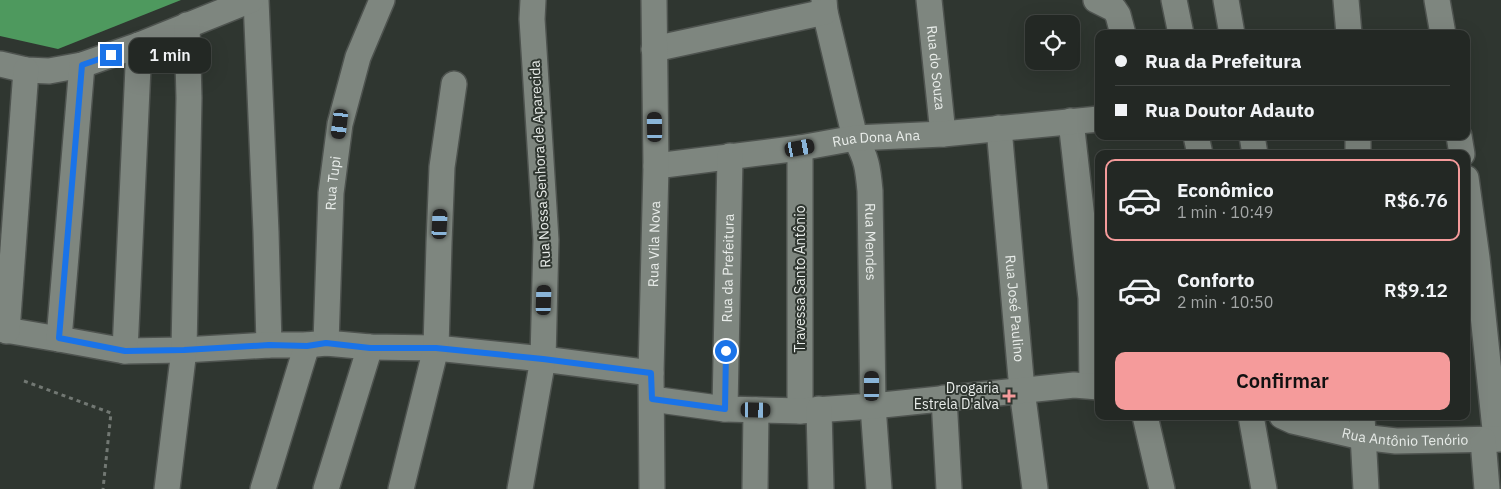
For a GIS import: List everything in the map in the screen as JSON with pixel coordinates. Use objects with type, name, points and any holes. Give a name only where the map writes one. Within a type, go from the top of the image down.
[{"type":"street","points":[[0,64],[26,70],[48,72],[82,65],[140,45],[252,0]]},
{"type":"street","points":[[256,0],[269,345]]},
{"type":"street","name":"Rua Tupi","points":[[263,489],[317,344],[331,193],[340,124],[358,58],[382,0]]},
{"type":"street","name":"Rua Nossa Senhora de Aparecida","points":[[520,489],[543,359],[546,240],[532,19],[533,0]]},
{"type":"street","name":"Rua Vila Nova","points":[[652,489],[651,373],[656,166],[654,0]]},
{"type":"street","name":"Rua do Souza","points":[[929,0],[943,134]]},
{"type":"street","points":[[1096,0],[1114,9],[1118,15],[1122,30]]},
{"type":"street","points":[[1174,0],[1180,30]]},
{"type":"street","points":[[1226,0],[1231,30]]},
{"type":"street","points":[[1346,0],[1349,30]]},
{"type":"street","points":[[1437,0],[1442,30]]},
{"type":"street","points":[[654,49],[825,6]]},
{"type":"street","name":"Rua Mendes","points":[[825,6],[856,138],[864,152],[868,168],[870,191],[872,406],[879,489]]},
{"type":"street","points":[[167,489],[184,350],[189,98],[187,26]]},
{"type":"street","points":[[125,351],[140,45]]},
{"type":"street","points":[[59,338],[82,65]]},
{"type":"street","points":[[26,70],[4,330],[59,338],[125,351],[317,344],[370,348],[436,348],[651,373]]},
{"type":"street","points":[[401,489],[436,348],[442,167],[454,84]]},
{"type":"street","name":"Rua Dona Ana","points":[[656,166],[800,148],[856,138],[943,134],[1095,120]]},
{"type":"street","points":[[1071,121],[1091,298],[1095,368]]},
{"type":"street","name":"Rua José Paulino","points":[[999,128],[1022,390],[1035,489]]},
{"type":"street","name":"Travessa Santo Antônio","points":[[800,148],[810,410],[820,489]]},
{"type":"street","name":"Rua da Prefeitura","points":[[725,409],[730,156]]},
{"type":"street","points":[[1470,207],[1477,258],[1493,440],[1487,489]]},
{"type":"street","points":[[326,489],[370,348]]},
{"type":"street","points":[[652,399],[725,409],[810,410],[872,406],[1074,385],[1095,386]]},
{"type":"street","points":[[944,398],[949,489]]},
{"type":"street","points":[[755,489],[756,410]]},
{"type":"street","points":[[1146,420],[1162,489]]},
{"type":"street","points":[[1252,420],[1264,489]]},
{"type":"street","name":"Rua Antônio Tenório","points":[[1291,420],[1362,427],[1396,441],[1493,440]]},
{"type":"street","points":[[1362,427],[1366,489]]},
{"type":"path","points":[[24,381],[111,413],[103,489]]},
{"type":"shaded area","points":[[0,0],[181,0],[58,49],[0,36]]},
{"type":"place","name":"Drogaria Estrela D'alva","points":[[1009,396]]},
{"type":"route","points":[[111,55],[82,65],[59,338],[125,351],[269,345],[307,346],[326,343],[370,348],[436,348],[543,359],[651,373],[652,399],[725,409],[726,351]]}]
